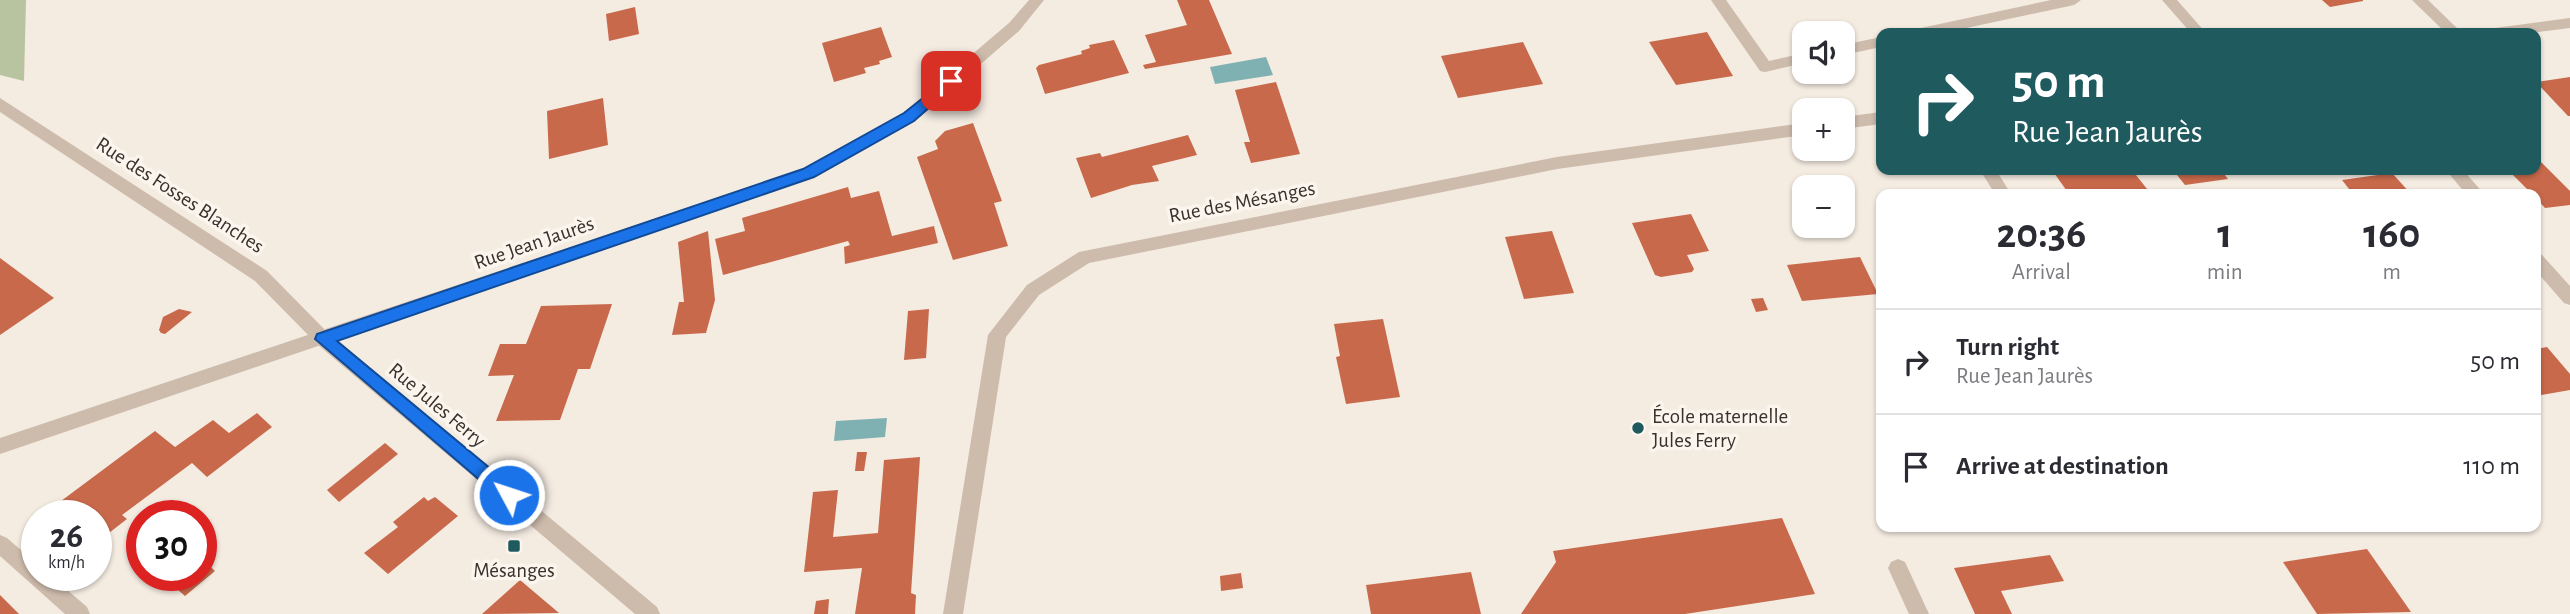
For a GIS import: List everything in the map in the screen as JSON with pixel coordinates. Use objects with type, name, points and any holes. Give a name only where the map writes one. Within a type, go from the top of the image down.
[{"type":"street","name":"Rue Jean Jaurès","points":[[0,446],[809,173],[909,117],[1014,27],[1037,0]]},
{"type":"street","points":[[1718,0],[1765,67],[1792,61]]},
{"type":"street","points":[[1944,28],[2074,0]]},
{"type":"street","points":[[2169,0],[2194,28]]},
{"type":"street","points":[[2419,0],[2450,28]]},
{"type":"street","points":[[2532,28],[2570,23]]},
{"type":"street","points":[[1855,47],[1876,43]]},
{"type":"street","name":"Rue des Fosses Blanches","points":[[0,104],[261,276],[323,339]]},
{"type":"street","points":[[1855,121],[1876,119]]},
{"type":"street","name":"Rue des Mésanges","points":[[953,614],[997,335],[1033,290],[1085,257],[1557,163],[1792,131]]},
{"type":"street","points":[[2459,175],[2471,189]]},
{"type":"street","points":[[2541,266],[2570,298]]},
{"type":"street","name":"Rue Jules Ferry","points":[[323,339],[650,614]]},
{"type":"street","points":[[0,544],[80,614]]},
{"type":"street","points":[[1898,568],[1919,614]]},
{"type":"green space","points":[[0,0],[26,0],[24,81],[0,75]]},
{"type":"water","points":[[1266,57],[1273,75],[1215,84],[1210,67]]},
{"type":"water","points":[[887,418],[885,437],[834,441],[836,421]]},
{"type":"building","points":[[1177,0],[1209,0],[1232,54],[1145,69],[1143,65],[1156,62],[1145,35],[1187,25]]},
{"type":"building","points":[[2322,0],[2363,0],[2363,1],[2330,7]]},
{"type":"building","points":[[635,7],[639,34],[609,41],[606,14]]},
{"type":"building","points":[[881,27],[892,57],[879,61],[880,64],[864,68],[866,73],[834,82],[822,43]]},
{"type":"building","points":[[1707,32],[1733,76],[1676,85],[1649,42]]},
{"type":"building","points":[[1114,40],[1129,73],[1045,94],[1036,68],[1039,65],[1082,54],[1081,51],[1090,48],[1089,45]]},
{"type":"building","points":[[1523,42],[1543,84],[1458,98],[1441,56]]},
{"type":"building","points":[[2570,77],[2570,116],[2541,87],[2541,81]]},
{"type":"building","points":[[1276,82],[1300,154],[1251,163],[1244,142],[1250,142],[1235,90]]},
{"type":"building","points":[[603,98],[608,145],[549,159],[547,111]]},
{"type":"building","points":[[973,123],[1002,201],[994,203],[1008,246],[953,260],[917,157],[938,149],[935,141],[945,131]]},
{"type":"building","points":[[1188,135],[1197,155],[1152,166],[1159,181],[1132,185],[1091,198],[1076,158],[1100,153],[1102,157]]},
{"type":"building","points":[[2541,162],[2570,191],[2570,205],[2545,208],[2541,204],[2541,189],[2527,189],[2513,175],[2541,175]]},
{"type":"building","points":[[2056,175],[2136,175],[2147,189],[2065,189]]},
{"type":"building","points":[[2177,175],[2225,175],[2228,179],[2185,185]]},
{"type":"building","points":[[2394,175],[2406,189],[2349,189],[2342,180]]},
{"type":"building","points":[[848,187],[851,198],[879,191],[892,236],[934,226],[938,243],[845,264],[844,247],[850,245],[848,241],[723,275],[715,239],[745,231],[742,218]]},
{"type":"building","points":[[1691,214],[1709,251],[1687,255],[1694,269],[1692,272],[1661,277],[1655,275],[1632,223]]},
{"type":"building","points":[[708,231],[715,300],[706,333],[672,335],[679,302],[684,302],[678,242]]},
{"type":"building","points":[[1552,231],[1574,293],[1524,299],[1505,237]]},
{"type":"building","points":[[1860,257],[1876,294],[1802,301],[1787,265]]},
{"type":"building","points":[[0,258],[54,298],[0,335]]},
{"type":"building","points":[[1763,298],[1768,310],[1756,312],[1751,299]]},
{"type":"building","points":[[612,304],[590,369],[578,369],[560,420],[496,421],[514,375],[488,376],[500,344],[526,344],[541,306]]},
{"type":"building","points":[[179,309],[192,312],[165,334],[161,333],[159,330],[163,317]]},
{"type":"building","points":[[929,309],[926,358],[904,360],[908,311]]},
{"type":"building","points":[[1383,319],[1400,397],[1346,404],[1336,357],[1340,356],[1334,324]]},
{"type":"building","points":[[2547,347],[2570,374],[2570,390],[2541,395],[2541,348]]},
{"type":"building","points":[[257,413],[272,427],[207,477],[192,463],[142,500],[126,500],[126,512],[122,515],[126,520],[112,531],[112,500],[62,500],[155,431],[175,447],[213,420],[229,433]]},
{"type":"building","points":[[385,443],[398,454],[339,502],[327,490]]},
{"type":"building","points":[[857,452],[867,452],[864,471],[855,471]]},
{"type":"building","points":[[920,457],[911,593],[916,595],[915,614],[855,614],[862,568],[804,572],[813,492],[838,490],[833,537],[878,533],[884,460]]},
{"type":"building","points":[[424,497],[428,501],[435,497],[458,516],[388,574],[364,553],[398,527],[393,522]]},
{"type":"building","points":[[1782,518],[1815,594],[1685,614],[1521,614],[1556,562],[1553,551]]},
{"type":"building","points":[[2367,549],[2411,612],[2317,614],[2283,562]]},
{"type":"building","points":[[2050,555],[2064,581],[2001,591],[2012,614],[1975,614],[1954,568]]},
{"type":"building","points":[[1471,572],[1481,614],[1371,614],[1366,585]]},
{"type":"building","points":[[1241,573],[1243,588],[1221,591],[1220,576]]},
{"type":"building","points":[[520,580],[559,613],[482,614]]},
{"type":"building","points":[[0,595],[19,614],[0,614]]},
{"type":"building","points":[[829,599],[828,614],[814,614],[816,601]]},
{"type":"place","name":"École maternelle Jules Ferry","points":[[1638,428]]},
{"type":"place","name":"Mésanges","points":[[514,546]]},
{"type":"route","points":[[509,495],[323,339],[809,173],[909,117],[951,81]]}]
